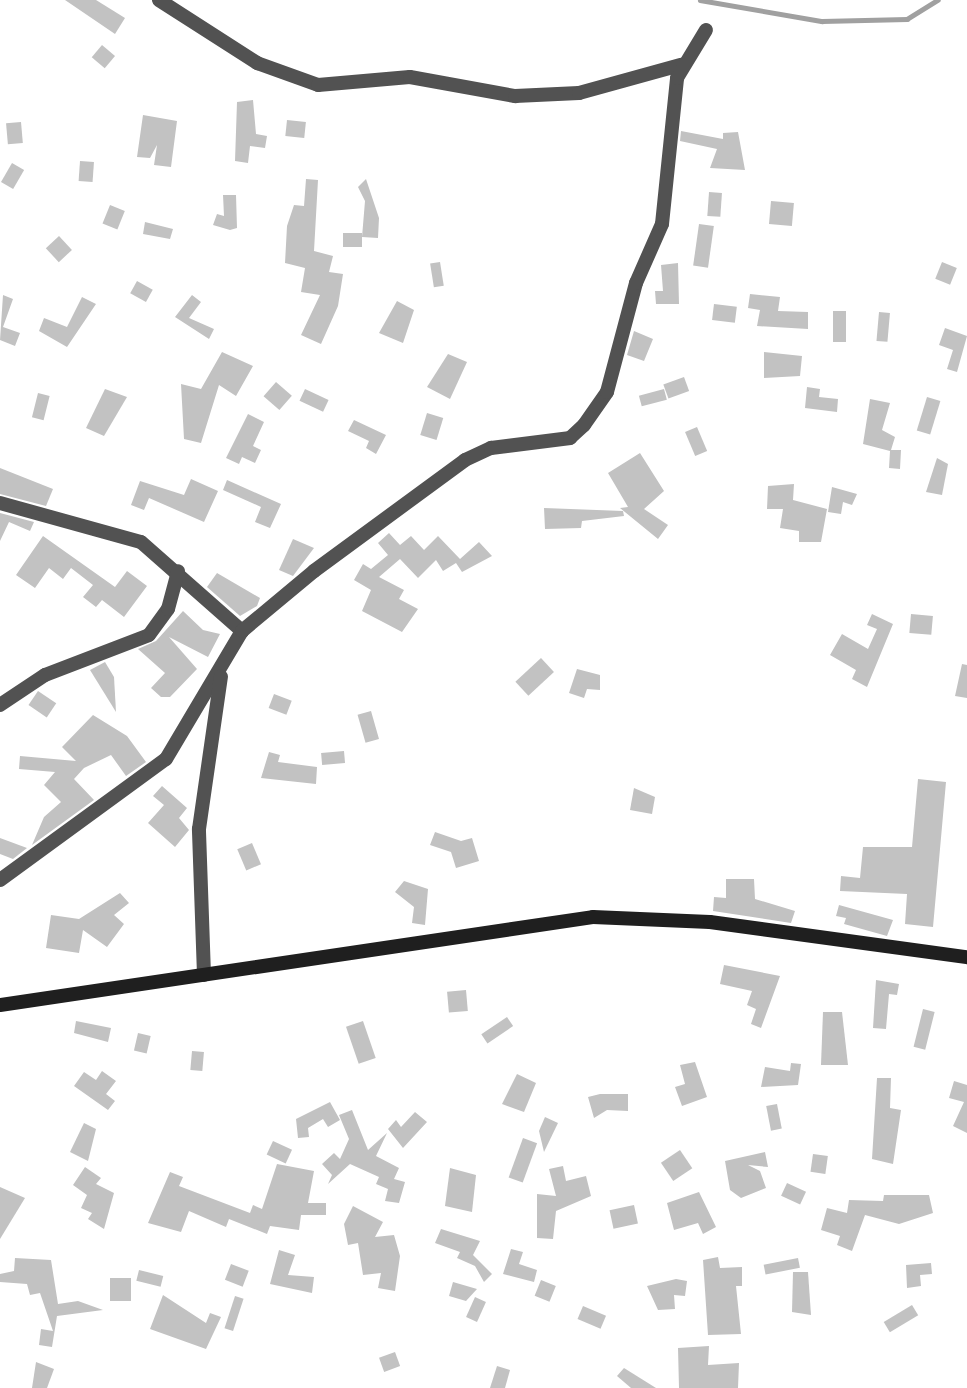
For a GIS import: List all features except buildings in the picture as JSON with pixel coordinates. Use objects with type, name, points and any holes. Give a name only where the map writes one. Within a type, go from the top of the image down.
[{"type":"main road","points":[[0,1005],[593,917],[710,922],[967,957]]},
{"type":"street","points":[[159,0],[257,62],[318,85],[410,76],[515,96],[579,93],[681,65]]},
{"type":"street","points":[[0,880],[166,759],[222,669],[242,631],[439,476],[491,448],[554,442],[584,425],[607,392],[636,282],[662,224],[681,65],[706,30]]},
{"type":"street","points":[[0,503],[122,533],[178,571],[242,631]]},
{"type":"street","points":[[0,705],[45,675],[149,635],[172,602],[178,571]]},
{"type":"street","points":[[204,975],[199,829],[222,669]]},
{"type":"waterway","points":[[700,0],[822,21],[907,19],[937,0]]}]
